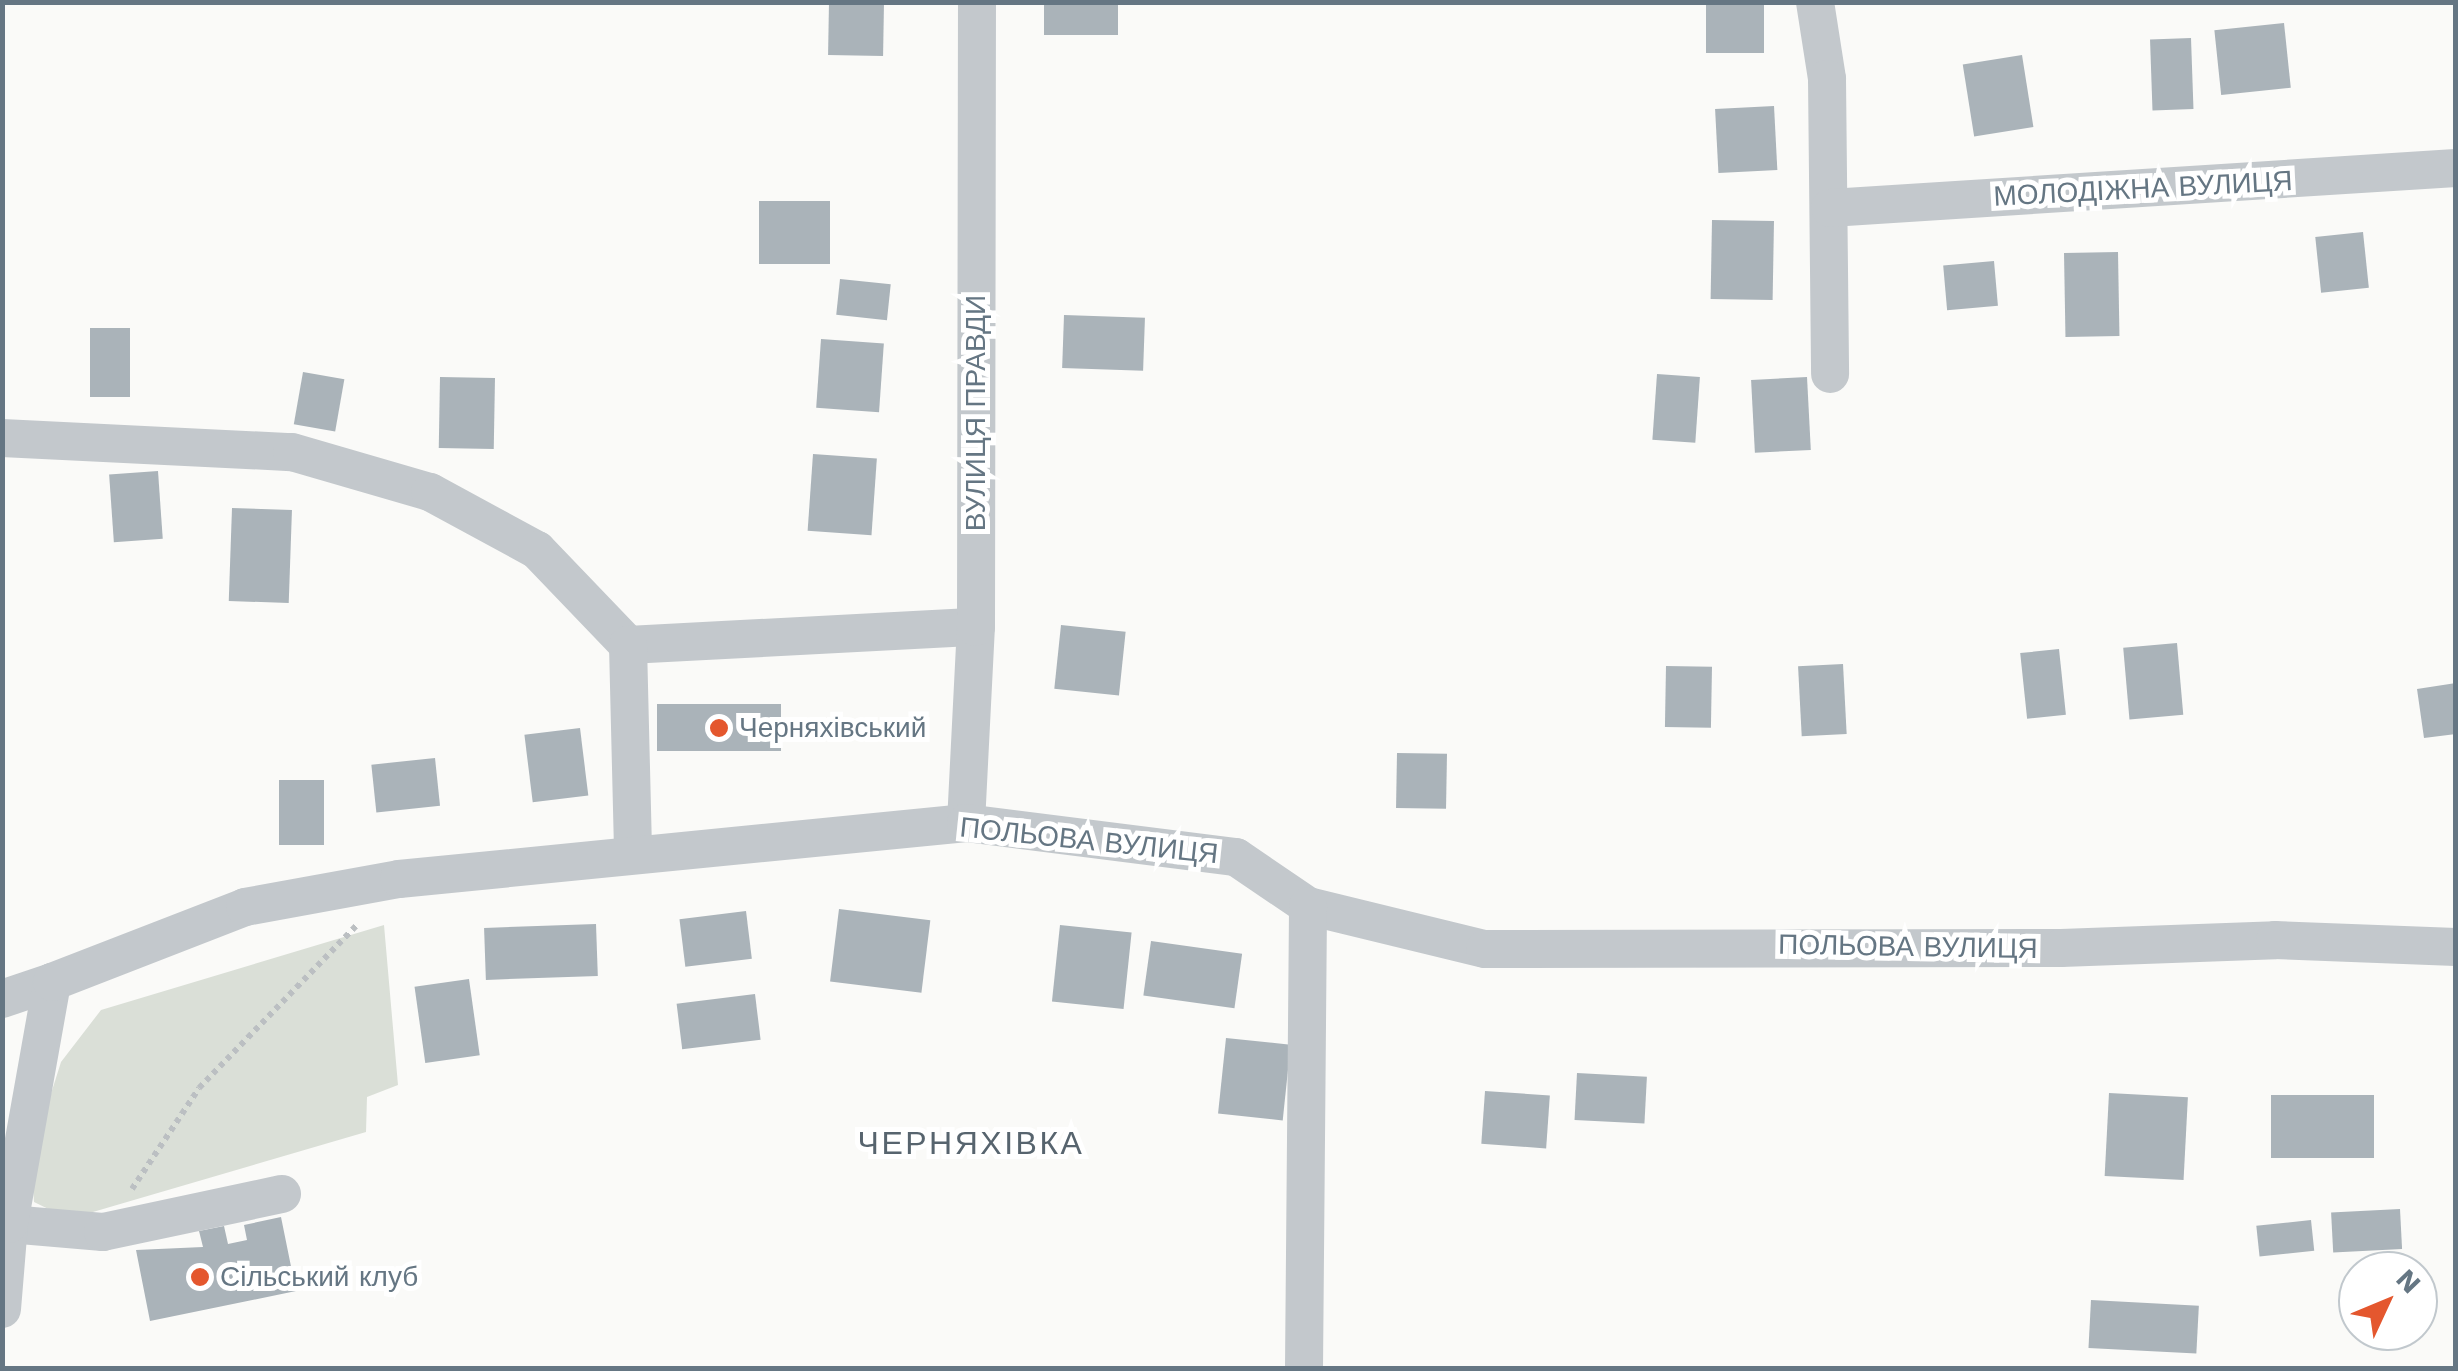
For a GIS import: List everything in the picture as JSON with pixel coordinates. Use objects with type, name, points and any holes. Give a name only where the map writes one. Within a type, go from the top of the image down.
[{"type":"street","name":"ВУЛИЦЯ ПРАВДИ","points":[[966,823],[976,627],[976,2]]},
{"type":"street","points":[[1815,2],[1827,79],[1830,374]]},
{"type":"street","name":"МОЛОДІЖНА ВУЛИЦЯ","points":[[1830,208],[2456,168]]},
{"type":"street","points":[[2,438],[292,452],[430,492],[537,550],[628,645],[633,852]]},
{"type":"street","points":[[628,645],[976,627]]},
{"type":"street","name":"ПОЛЬОВА ВУЛИЦЯ","points":[[2,999],[245,906],[399,879],[633,852],[966,823],[1236,857],[1308,906],[1485,949],[2061,948],[2275,940],[2456,947]]},
{"type":"street","points":[[1304,1368],[1308,906]]},
{"type":"street","points":[[2,1309],[9,1224],[52,982]]},
{"type":"street","points":[[9,1224],[103,1232],[282,1194]]},
{"type":"path","points":[[103,1232],[199,1088],[399,879]]},
{"type":"shaded area","points":[[384,925],[398,1085],[367,1097],[366,1132],[69,1219],[34,1202],[31,1157],[61,1062],[101,1010]]},
{"type":"building","points":[[829,2],[884,3],[883,56],[828,55]]},
{"type":"building","points":[[1044,2],[1118,2],[1118,35],[1044,35]]},
{"type":"building","points":[[1706,2],[1764,2],[1764,53],[1706,53]]},
{"type":"building","points":[[2284,23],[2291,88],[2221,95],[2214,30]]},
{"type":"building","points":[[2191,38],[2193,109],[2153,110],[2150,39]]},
{"type":"building","points":[[2022,55],[2033,127],[1974,136],[1963,64]]},
{"type":"building","points":[[1774,106],[1777,170],[1718,173],[1715,109]]},
{"type":"building","points":[[759,201],[830,201],[830,264],[759,264]]},
{"type":"building","points":[[1712,220],[1774,221],[1773,300],[1711,299]]},
{"type":"building","points":[[2363,232],[2369,288],[2321,293],[2315,237]]},
{"type":"building","points":[[2118,252],[2119,336],[2065,337],[2064,253]]},
{"type":"building","points":[[1994,261],[1998,306],[1947,310],[1943,265]]},
{"type":"building","points":[[840,279],[891,284],[887,320],[836,315]]},
{"type":"building","points":[[1064,315],[1145,318],[1143,371],[1062,368]]},
{"type":"building","points":[[90,328],[130,328],[130,397],[90,397]]},
{"type":"building","points":[[821,339],[884,343],[879,412],[816,408]]},
{"type":"building","points":[[303,372],[344,379],[335,431],[294,424]]},
{"type":"building","points":[[1657,374],[1700,377],[1695,443],[1652,440]]},
{"type":"building","points":[[440,377],[495,378],[494,449],[439,448]]},
{"type":"building","points":[[1807,377],[1811,450],[1755,453],[1751,380]]},
{"type":"building","points":[[813,454],[877,458],[871,535],[808,531]]},
{"type":"building","points":[[158,471],[163,539],[114,542],[109,474]]},
{"type":"building","points":[[232,508],[292,510],[289,603],[229,601]]},
{"type":"building","points":[[1061,625],[1126,632],[1119,695],[1054,689]]},
{"type":"building","points":[[2177,643],[2183,715],[2129,719],[2123,648]]},
{"type":"building","points":[[2059,649],[2066,715],[2027,719],[2020,653]]},
{"type":"building","points":[[1843,664],[1847,734],[1802,736],[1798,666]]},
{"type":"building","points":[[1666,666],[1712,667],[1711,728],[1665,727]]},
{"type":"building","points":[[2456,683],[2456,734],[2424,738],[2417,689]]},
{"type":"building","name":"Черняхівський","points":[[657,704],[781,704],[781,751],[657,751]]},
{"type":"building","points":[[580,728],[588,795],[533,802],[524,735]]},
{"type":"building","points":[[1397,753],[1447,754],[1446,809],[1396,808]]},
{"type":"building","points":[[435,758],[440,806],[376,812],[371,765]]},
{"type":"building","points":[[279,780],[324,780],[324,845],[279,845]]},
{"type":"building","points":[[839,909],[930,920],[921,993],[830,981]]},
{"type":"building","points":[[746,911],[752,959],[685,967],[679,919]]},
{"type":"building","points":[[596,924],[598,976],[486,980],[484,928]]},
{"type":"building","points":[[1060,925],[1132,933],[1124,1009],[1052,1002]]},
{"type":"building","points":[[1151,941],[1242,954],[1234,1008],[1143,995]]},
{"type":"building","points":[[469,979],[480,1055],[425,1063],[415,987]]},
{"type":"building","points":[[755,994],[761,1040],[682,1049],[677,1004]]},
{"type":"building","points":[[1226,1038],[1291,1045],[1283,1120],[1218,1114]]},
{"type":"building","points":[[1577,1073],[1647,1077],[1644,1124],[1575,1120]]},
{"type":"building","points":[[1485,1091],[1550,1096],[1546,1148],[1481,1144]]},
{"type":"building","points":[[2109,1093],[2188,1097],[2184,1180],[2105,1176]]},
{"type":"building","points":[[2271,1095],[2374,1095],[2374,1158],[2271,1158]]},
{"type":"building","points":[[2400,1209],[2402,1249],[2333,1253],[2331,1213]]},
{"type":"building","points":[[281,1217],[296,1291],[150,1321],[136,1250],[203,1247],[199,1231],[224,1226],[228,1244],[247,1240],[244,1225]]},
{"type":"building","points":[[2311,1220],[2314,1251],[2260,1257],[2256,1226]]},
{"type":"building","points":[[2091,1300],[2199,1306],[2196,1354],[2088,1348]]},
{"type":"place","name":"Черняхівський","points":[[719,728]]},
{"type":"place","name":"Сільський клуб","points":[[200,1277]]},
{"type":"district","name":"ЧЕРНЯХІВКА","points":[[971,1143]]}]
